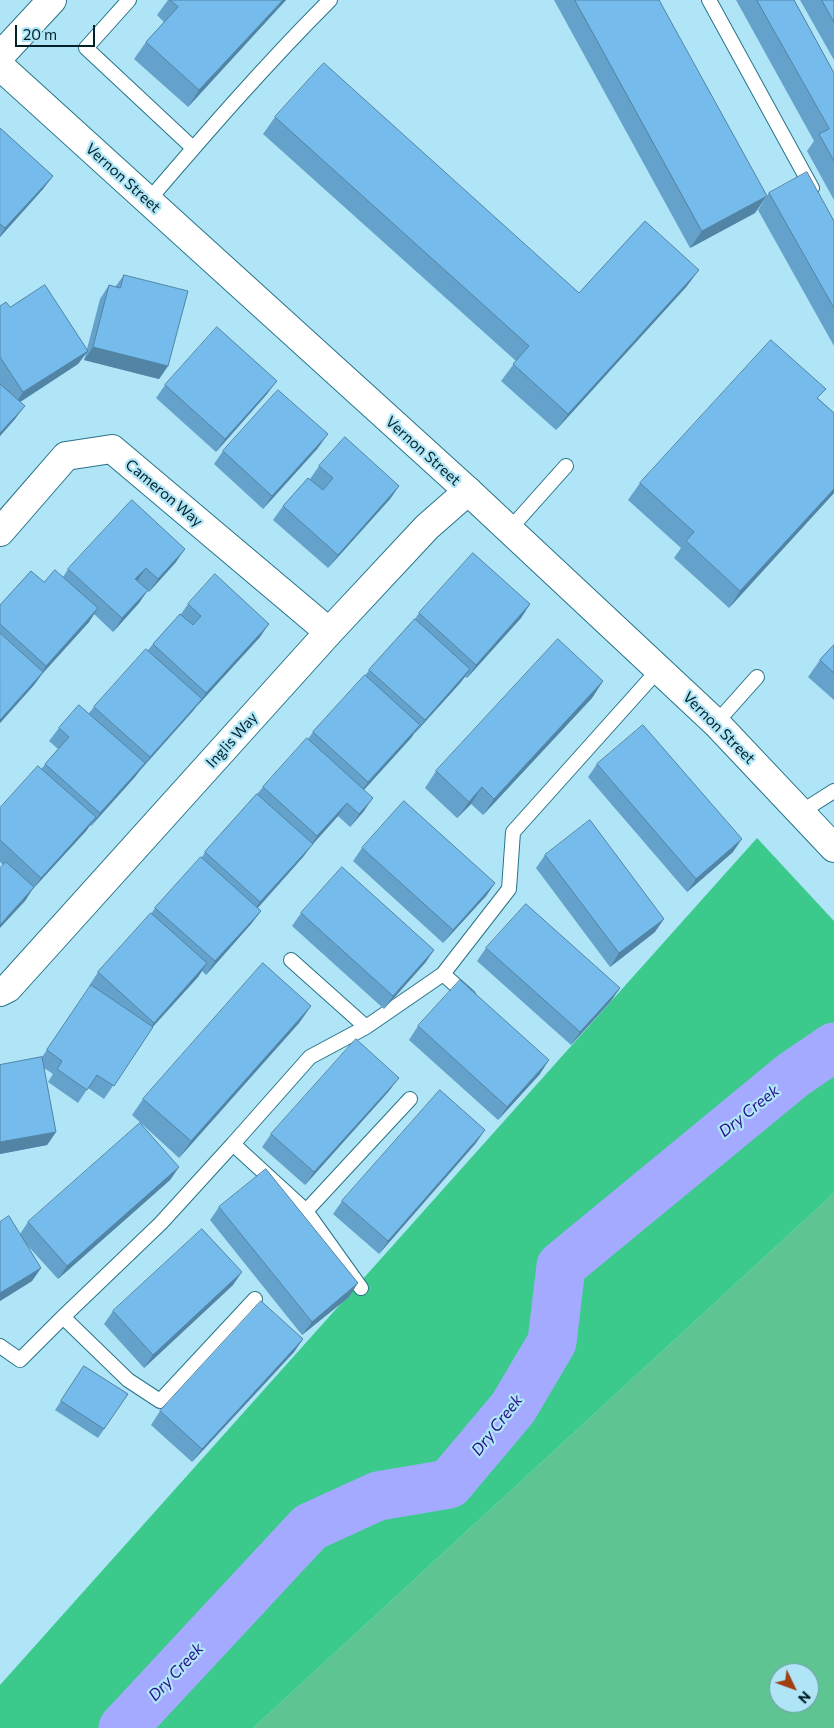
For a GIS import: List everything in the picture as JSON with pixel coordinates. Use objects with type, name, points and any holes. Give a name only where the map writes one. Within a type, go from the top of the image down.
[{"type":"street","points":[[0,56],[52,0]]},
{"type":"street","name":"Vernon Street","points":[[0,66],[468,491],[716,723],[834,848]]},
{"type":"street","name":"Cameron Way","points":[[0,532],[66,456],[112,449],[329,632]]},
{"type":"street","name":"Inglis Way","points":[[0,992],[8,988],[329,632],[427,527],[468,491]]},
{"type":"lane","points":[[129,0],[86,48],[193,148]]},
{"type":"lane","points":[[148,201],[193,148],[330,0]]},
{"type":"lane","points":[[709,0],[817,198]]},
{"type":"lane","points":[[509,530],[566,466]]},
{"type":"lane","points":[[0,1346],[20,1360],[161,1224],[310,1057],[366,1027],[443,974],[508,889],[514,832],[658,669]]},
{"type":"lane","points":[[716,723],[757,677]]},
{"type":"lane","points":[[801,812],[834,791]]},
{"type":"lane","points":[[291,960],[366,1027]]},
{"type":"lane","points":[[443,974],[479,1005]]},
{"type":"lane","points":[[306,1210],[410,1099]]},
{"type":"lane","points":[[233,1144],[306,1210],[361,1288]]},
{"type":"lane","points":[[63,1317],[128,1380],[160,1401],[255,1299]]},
{"type":"green space","points":[[757,838],[834,921],[834,1193],[253,1728],[0,1728],[0,1685]]},
{"type":"green space","points":[[834,1193],[834,1728],[253,1728]]},
{"type":"building","points":[[170,0],[283,0],[199,90],[146,42],[178,7]]},
{"type":"building","points":[[575,0],[659,0],[767,196],[702,231]]},
{"type":"building","points":[[757,0],[794,0],[834,73],[834,161],[819,134],[829,129]]},
{"type":"building","points":[[822,0],[834,0],[834,22]]},
{"type":"building","points":[[324,63],[579,293],[645,221],[699,270],[568,414],[513,364],[529,346],[275,117]]},
{"type":"building","points":[[0,128],[53,176],[5,228],[0,224]]},
{"type":"building","points":[[807,172],[834,221],[834,308],[769,193]]},
{"type":"building","points":[[124,275],[188,291],[168,366],[93,347],[109,285],[120,288]]},
{"type":"building","points":[[45,285],[88,351],[23,392],[0,357],[0,306],[6,302],[10,307]]},
{"type":"building","points":[[217,327],[277,381],[225,439],[165,385]]},
{"type":"building","points":[[771,340],[826,389],[817,398],[834,413],[834,489],[740,591],[686,541],[694,532],[640,483]]},
{"type":"building","points":[[0,384],[25,406],[0,433]]},
{"type":"building","points":[[278,390],[328,434],[272,496],[223,451]]},
{"type":"building","points":[[345,437],[399,486],[338,555],[283,506],[308,478],[323,490],[333,478],[319,466]]},
{"type":"building","points":[[132,500],[185,549],[158,579],[146,568],[135,579],[148,590],[122,618],[68,569]]},
{"type":"building","points":[[473,553],[530,604],[476,665],[419,613]]},
{"type":"building","points":[[55,570],[98,608],[46,666],[0,624],[0,605],[31,571],[44,582]]},
{"type":"building","points":[[215,574],[269,624],[206,693],[153,644],[180,614],[193,625],[201,616],[188,604]]},
{"type":"building","points":[[415,619],[470,669],[425,720],[369,670]]},
{"type":"building","points":[[0,633],[43,672],[0,720]]},
{"type":"building","points":[[558,639],[603,681],[494,799],[482,787],[469,802],[436,771]]},
{"type":"building","points":[[834,645],[834,673],[820,660]]},
{"type":"building","points":[[146,649],[202,699],[150,757],[94,707]]},
{"type":"building","points":[[365,675],[420,725],[368,782],[313,732]]},
{"type":"building","points":[[79,705],[145,763],[100,813],[45,764],[69,737],[59,728]]},
{"type":"building","points":[[643,725],[742,839],[696,879],[597,764]]},
{"type":"building","points":[[307,738],[373,798],[359,814],[347,803],[317,836],[263,787]]},
{"type":"building","points":[[38,766],[96,817],[41,878],[0,840],[0,808]]},
{"type":"building","points":[[257,794],[313,844],[260,902],[205,852]]},
{"type":"building","points":[[404,801],[495,883],[453,930],[362,848]]},
{"type":"building","points":[[590,820],[664,919],[619,953],[545,855]]},
{"type":"building","points":[[201,857],[261,911],[215,961],[155,908]]},
{"type":"building","points":[[6,862],[34,887],[0,925],[0,868]]},
{"type":"building","points":[[342,867],[434,950],[393,996],[301,913]]},
{"type":"building","points":[[526,904],[620,988],[580,1032],[486,948]]},
{"type":"building","points":[[151,913],[207,963],[154,1023],[98,972]]},
{"type":"building","points":[[263,963],[311,1006],[191,1141],[143,1099]]},
{"type":"building","points":[[460,980],[549,1060],[507,1107],[418,1026]]},
{"type":"building","points":[[91,985],[153,1027],[114,1086],[97,1075],[87,1090],[57,1069],[62,1061],[47,1050]]},
{"type":"building","points":[[356,1039],[399,1078],[314,1172],[271,1134]]},
{"type":"building","points":[[42,1057],[56,1132],[0,1142],[0,1065]]},
{"type":"building","points":[[440,1090],[485,1130],[388,1241],[342,1201]]},
{"type":"building","points":[[140,1123],[179,1167],[67,1266],[28,1222]]},
{"type":"building","points":[[266,1169],[358,1283],[312,1322],[219,1207]]},
{"type":"building","points":[[9,1216],[41,1268],[0,1293],[0,1222]]},
{"type":"building","points":[[202,1229],[242,1272],[153,1355],[113,1311]]},
{"type":"building","points":[[261,1301],[303,1339],[202,1449],[160,1411]]},
{"type":"building","points":[[84,1366],[128,1394],[104,1429],[61,1401]]},
{"type":"waterway","name":"Dry Creek","points":[[123,1728],[310,1527],[378,1496],[449,1484],[513,1408],[552,1342],[561,1266],[793,1075],[834,1047]]}]
